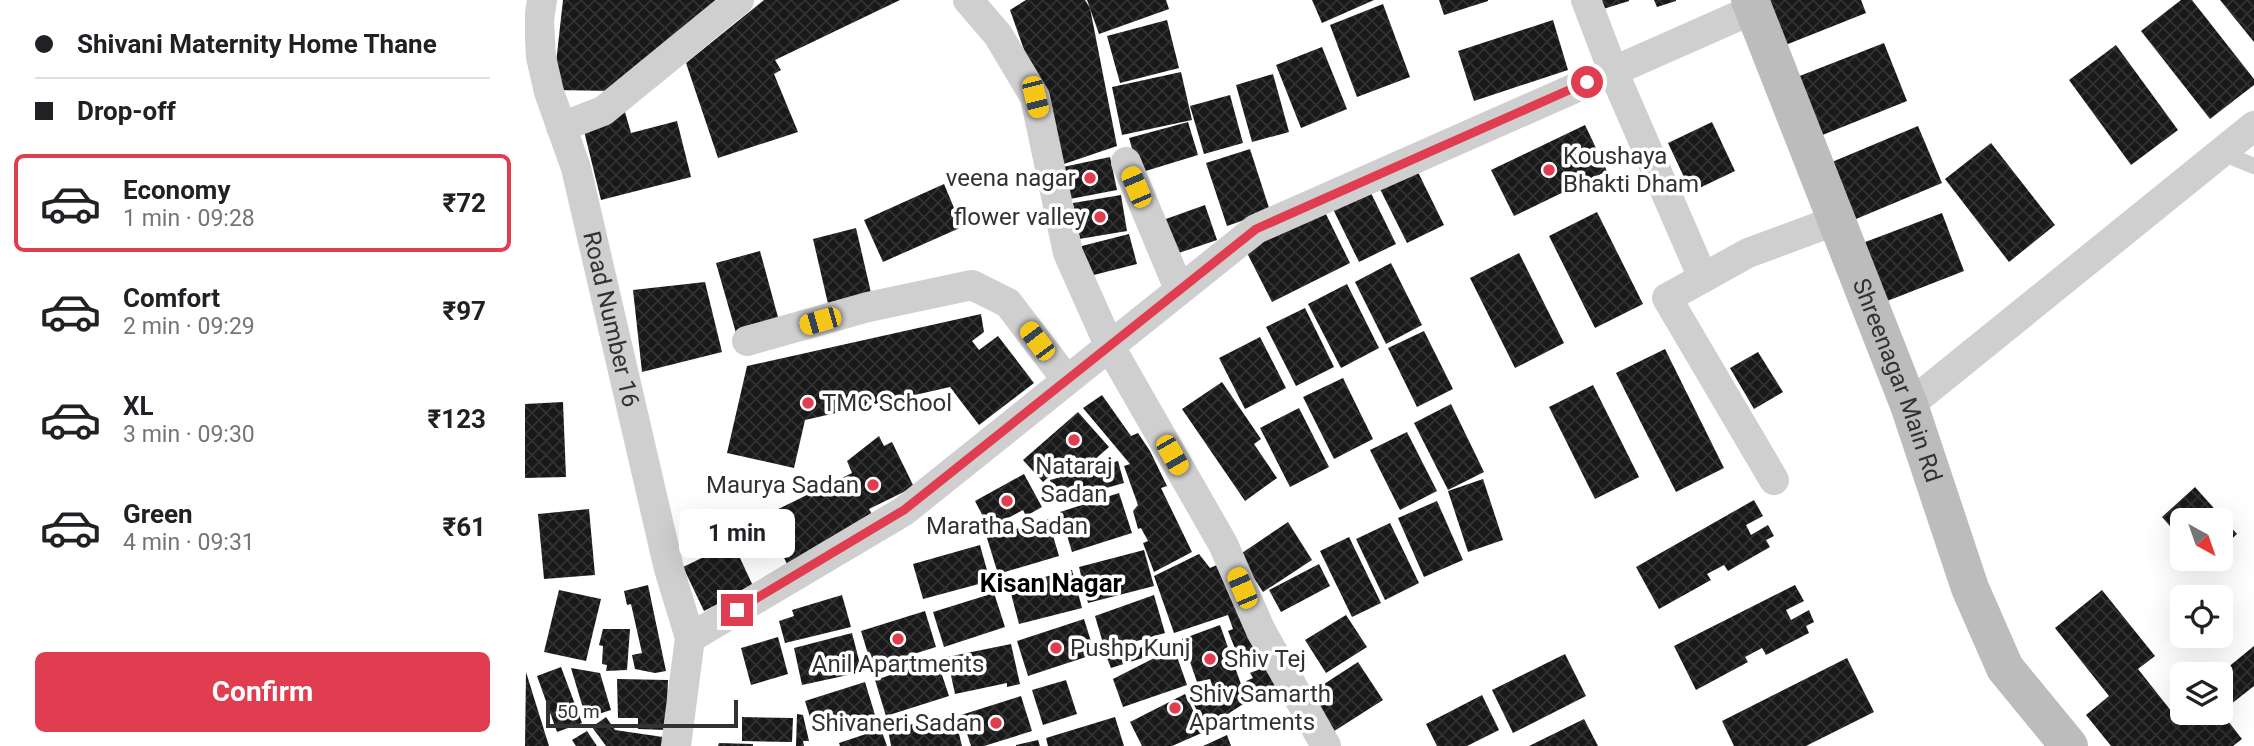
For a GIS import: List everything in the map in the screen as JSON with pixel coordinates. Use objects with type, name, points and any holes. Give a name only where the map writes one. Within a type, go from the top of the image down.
[{"type":"street","name":"Road Number 16","points":[[542,0],[539,20],[541,57],[549,92],[576,168],[659,528],[690,638]]},
{"type":"street","points":[[561,127],[603,111],[739,0]]},
{"type":"street","points":[[1585,0],[1703,278]]},
{"type":"street","points":[[676,746],[690,638],[904,510],[1256,229],[1613,71],[1752,4]]},
{"type":"street","name":"Shreenagar Main Rd","points":[[1752,4],[1909,405],[1970,588],[2005,668],[2069,746]]},
{"type":"street","points":[[982,5],[1035,97],[1068,253],[1109,345],[1223,544],[1261,631],[1326,746]]},
{"type":"street","points":[[1909,405],[2254,126]]},
{"type":"street","points":[[1126,162],[1179,289]]},
{"type":"street","points":[[1774,480],[1667,298],[1748,253],[1837,220]]},
{"type":"street","points":[[747,341],[868,307],[972,285],[1009,303],[1066,379]]},
{"type":"lane","points":[[2222,153],[2254,166]]},
{"type":"building","points":[[563,0],[722,0],[615,91],[553,90]]},
{"type":"building","points":[[764,0],[900,0],[775,60],[781,70],[774,74],[798,132],[718,158],[686,63]]},
{"type":"building","points":[[1026,0],[1085,0],[1090,8],[1117,146],[1064,164],[1010,10]]},
{"type":"building","points":[[1087,0],[1166,0],[1169,9],[1099,34]]},
{"type":"building","points":[[1312,0],[1374,0],[1322,23]]},
{"type":"building","points":[[1439,0],[1488,0],[1488,1],[1444,15]]},
{"type":"building","points":[[1597,0],[1629,0],[1629,1],[1600,10]]},
{"type":"building","points":[[1654,0],[1676,0],[1676,1],[1657,7]]},
{"type":"building","points":[[1759,0],[1861,0],[1866,13],[1778,48]]},
{"type":"building","points":[[2181,0],[2192,0],[2254,79],[2254,85],[2210,119],[2141,31]]},
{"type":"building","points":[[2220,0],[2254,0],[2254,42]]},
{"type":"building","points":[[1383,4],[1410,77],[1357,97],[1330,25]]},
{"type":"building","points":[[1167,20],[1179,68],[1120,83],[1107,36]]},
{"type":"building","points":[[1553,20],[1568,70],[1474,101],[1458,51]]},
{"type":"building","points":[[1884,43],[1907,101],[1820,136],[1797,77]]},
{"type":"building","points":[[2116,45],[2178,130],[2131,165],[2069,80]]},
{"type":"building","points":[[1322,47],[1347,109],[1301,128],[1276,65]]},
{"type":"building","points":[[1181,72],[1192,120],[1122,135],[1112,87]]},
{"type":"building","points":[[1273,74],[1289,132],[1252,142],[1236,85]]},
{"type":"building","points":[[1230,95],[1243,143],[1204,154],[1190,106]]},
{"type":"building","points":[[625,112],[631,133],[677,121],[691,177],[601,200],[582,123]]},
{"type":"building","points":[[1188,122],[1198,155],[1139,173],[1129,138]]},
{"type":"building","points":[[1712,122],[1735,171],[1691,192],[1668,143]]},
{"type":"building","name":"Koushaya Bhakti Dham","points":[[1585,125],[1607,171],[1514,216],[1491,170]]},
{"type":"building","points":[[1918,126],[1942,183],[1856,219],[1832,162]]},
{"type":"building","points":[[1991,143],[2055,225],[2009,262],[1945,179]]},
{"type":"building","points":[[1250,149],[1270,211],[1227,226],[1206,163]]},
{"type":"building","name":"veena nagar","points":[[1110,157],[1117,190],[1070,199],[1063,167]]},
{"type":"building","points":[[1415,166],[1444,225],[1407,243],[1378,185]]},
{"type":"building","points":[[944,184],[962,227],[883,262],[864,220]]},
{"type":"building","points":[[1367,185],[1396,244],[1359,262],[1330,203]]},
{"type":"building","name":"flower valley","points":[[1121,195],[1127,231],[1079,239],[1073,203]]},
{"type":"building","points":[[1205,205],[1217,240],[1164,258],[1152,224]]},
{"type":"building","points":[[1323,208],[1350,263],[1272,302],[1244,247]]},
{"type":"building","points":[[1597,212],[1643,304],[1595,328],[1549,236]]},
{"type":"building","points":[[1942,213],[1964,271],[1882,303],[1860,244]]},
{"type":"building","points":[[856,228],[872,297],[829,308],[813,239]]},
{"type":"building","points":[[1129,234],[1137,264],[1082,278],[1074,248]]},
{"type":"building","points":[[760,251],[779,321],[736,333],[716,263]]},
{"type":"building","points":[[1519,253],[1564,343],[1515,368],[1470,278]]},
{"type":"building","points":[[1391,263],[1422,325],[1386,344],[1355,282]]},
{"type":"building","points":[[705,282],[722,352],[642,372],[633,290]]},
{"type":"building","points":[[1347,284],[1379,348],[1341,368],[1308,304]]},
{"type":"building","points":[[1305,308],[1334,367],[1296,386],[1266,327]]},
{"type":"building","name":"TMC School","points":[[981,314],[984,332],[972,341],[979,350],[998,336],[1034,383],[979,425],[950,387],[805,420],[794,468],[727,453],[747,366]]},
{"type":"building","points":[[1424,331],[1453,389],[1417,407],[1388,348]]},
{"type":"building","points":[[1260,337],[1286,388],[1245,409],[1219,358]]},
{"type":"building","points":[[1665,349],[1724,468],[1676,492],[1616,373]]},
{"type":"building","points":[[1758,352],[1783,392],[1754,409],[1730,368]]},
{"type":"building","points":[[1343,378],[1373,439],[1334,459],[1303,397]]},
{"type":"building","points":[[1222,382],[1261,439],[1254,444],[1277,478],[1245,501],[1182,409]]},
{"type":"building","points":[[1593,385],[1639,477],[1595,499],[1549,407]]},
{"type":"building","points":[[1102,395],[1131,436],[1138,433],[1150,451],[1167,486],[1161,488],[1192,552],[1154,572],[1143,543],[1148,541],[1141,528],[1138,529],[1133,511],[1138,505],[1124,466],[1130,464],[1083,408]]},
{"type":"building","points":[[563,402],[566,477],[525,478],[525,404]]},
{"type":"building","points":[[1451,404],[1484,472],[1448,490],[1414,423]]},
{"type":"building","points":[[1299,408],[1329,467],[1290,487],[1260,428]]},
{"type":"building","name":"Nataraj Sadan","points":[[1078,412],[1109,447],[1085,468],[1074,455],[1043,482],[1023,460]]},
{"type":"building","points":[[1407,432],[1437,491],[1400,510],[1370,450]]},
{"type":"building","points":[[879,436],[884,446],[892,442],[914,487],[869,509],[873,516],[787,564],[764,516],[852,473],[847,461]]},
{"type":"building","points":[[1118,461],[1124,483],[1056,502],[1050,480]]},
{"type":"building","name":"Maratha Sadan","points":[[1024,474],[1042,507],[1026,516],[1023,510],[989,528],[975,501]]},
{"type":"building","points":[[1483,479],[1503,540],[1468,552],[1448,491]]},
{"type":"building","points":[[2195,487],[2214,508],[2172,508]]},
{"type":"building","points":[[1119,493],[1132,533],[1072,552],[1060,512]]},
{"type":"building","points":[[1754,500],[1763,516],[1746,525],[1751,535],[1768,525],[1774,536],[1766,540],[1770,547],[1728,571],[1724,565],[1707,574],[1711,580],[1659,609],[1636,567]]},
{"type":"building","points":[[1437,501],[1463,560],[1424,577],[1398,518]]},
{"type":"building","points":[[589,509],[595,575],[544,579],[538,514]]},
{"type":"building","points":[[2170,510],[2170,526],[2162,517]]},
{"type":"building","points":[[1048,519],[1059,556],[998,574],[987,538]]},
{"type":"building","points":[[1288,522],[1312,560],[1263,592],[1239,555]]},
{"type":"building","points":[[1390,523],[1419,583],[1385,600],[1356,539]]},
{"type":"building","points":[[1349,537],[1381,603],[1352,617],[1320,551]]},
{"type":"building","points":[[733,543],[753,586],[704,611],[683,567]]},
{"type":"building","points":[[980,545],[990,581],[923,599],[913,564]]},
{"type":"building","points":[[1144,550],[1154,586],[1088,603],[1079,567]]},
{"type":"building","points":[[1199,554],[1210,568],[1221,563],[1265,657],[1242,666],[1228,631],[1233,629],[1228,615],[1174,633],[1154,576]]},
{"type":"building","points":[[1319,564],[1330,586],[1281,612],[1269,590]]},
{"type":"building","points":[[1072,570],[1082,608],[1019,624],[1009,586]]},
{"type":"building","points":[[648,585],[666,671],[655,673],[635,669],[632,655],[642,653],[631,604],[627,605],[624,591]]},
{"type":"building","points":[[1795,585],[1804,601],[1786,610],[1791,620],[1809,610],[1814,622],[1806,626],[1809,633],[1766,655],[1762,648],[1745,657],[1748,662],[1696,690],[1674,646]]},
{"type":"building","points":[[559,590],[601,599],[586,661],[544,652]]},
{"type":"building","points":[[2102,590],[2155,656],[2138,669],[2170,709],[2170,725],[2231,725],[2242,739],[2233,746],[2111,746],[2086,715],[2109,696],[2055,628]]},
{"type":"building","points":[[994,593],[1005,627],[944,647],[933,612]]},
{"type":"building","points":[[842,595],[851,627],[785,643],[779,621],[794,616],[792,610]]},
{"type":"building","points":[[1154,595],[1165,633],[1105,650],[1095,616]]},
{"type":"building","name":"Anil Apartments","points":[[925,611],[936,647],[872,667],[861,631]]},
{"type":"building","points":[[1346,615],[1367,647],[1326,673],[1305,640]]},
{"type":"building","name":"Pushp Kunj","points":[[1084,619],[1095,654],[1028,676],[1017,641]]},
{"type":"building","name":"Shiv Tej","points":[[1220,625],[1242,687],[1246,685],[1251,699],[1206,728],[1191,699],[1213,688],[1210,679],[1197,682],[1182,639]]},
{"type":"building","points":[[603,629],[630,629],[627,670],[606,671],[607,665],[602,664],[603,646],[599,645]]},
{"type":"building","points":[[852,633],[862,672],[802,685],[794,648]]},
{"type":"building","points":[[778,637],[788,674],[751,685],[741,648]]},
{"type":"building","points":[[1011,644],[1020,684],[1007,687],[1007,683],[955,694],[947,657]]},
{"type":"building","points":[[1149,645],[1152,655],[1111,668],[1107,658]]},
{"type":"building","points":[[2254,646],[2254,686],[2233,703],[2233,663]]},
{"type":"building","points":[[1174,648],[1187,685],[1123,707],[1113,679]]},
{"type":"building","points":[[1565,654],[1586,696],[1513,733],[1492,690]]},
{"type":"building","points":[[1847,658],[1874,712],[1806,746],[1734,746],[1722,721]]},
{"type":"building","points":[[937,660],[949,696],[886,716],[875,680]]},
{"type":"building","points":[[1276,662],[1285,683],[1253,697],[1246,681],[1253,678],[1250,673]]},
{"type":"building","points":[[1358,662],[1383,700],[1328,735],[1304,697]]},
{"type":"building","points":[[561,667],[582,723],[557,732],[537,676]]},
{"type":"building","points":[[571,668],[600,673],[611,710],[586,718]]},
{"type":"building","points":[[526,672],[549,746],[525,746]]},
{"type":"building","points":[[617,679],[668,680],[666,730],[638,729],[638,718],[618,718]]},
{"type":"building","points":[[1066,680],[1077,714],[1043,725],[1032,690]]},
{"type":"building","points":[[865,682],[875,715],[815,733],[805,701]]},
{"type":"building","name":"Shiv Samarth Apartments","points":[[1185,694],[1204,732],[1172,746],[1142,746],[1130,722]]},
{"type":"building","points":[[1482,695],[1499,730],[1467,746],[1437,746],[1426,724]]},
{"type":"building","name":"Shivaneri Sadan","points":[[1021,696],[1032,731],[984,746],[971,746],[961,715]]},
{"type":"building","points":[[797,714],[803,715],[809,741],[803,741],[804,746],[796,746]]},
{"type":"building","points":[[954,714],[962,746],[891,746],[888,730]]},
{"type":"building","points":[[606,717],[615,730],[663,737],[662,746],[606,746],[592,727]]},
{"type":"building","points":[[742,717],[793,718],[792,742],[742,741]]},
{"type":"building","points":[[1115,717],[1124,746],[1048,746],[1046,738]]},
{"type":"building","points":[[1584,719],[1598,746],[1529,746]]},
{"type":"building","points":[[881,729],[887,746],[840,746],[839,743]]},
{"type":"building","points":[[587,731],[597,746],[576,746],[572,740]]},
{"type":"building","points":[[1227,735],[1231,746],[1203,746],[1214,741]]},
{"type":"building","points":[[1038,740],[1040,746],[1016,746],[1016,745]]},
{"type":"building","points":[[719,743],[753,744],[753,746],[718,746]]},
{"type":"place","name":"Koushaya Bhakti Dham","points":[[1549,170]]},
{"type":"place","name":"veena nagar","points":[[1090,178]]},
{"type":"place","name":"flower valley","points":[[1100,217]]},
{"type":"place","name":"TMC School","points":[[808,403]]},
{"type":"place","name":"Nataraj Sadan","points":[[1074,440]]},
{"type":"place","name":"Maurya Sadan","points":[[873,485]]},
{"type":"place","name":"Maratha Sadan","points":[[1007,501]]},
{"type":"place","name":"Anil Apartments","points":[[898,639]]},
{"type":"place","name":"Pushp Kunj","points":[[1056,648]]},
{"type":"place","name":"Shiv Tej","points":[[1210,659]]},
{"type":"place","name":"Shiv Samarth Apartments","points":[[1175,708]]},
{"type":"place","name":"Shivaneri Sadan","points":[[996,723]]},
{"type":"district","name":"Kisan Nagar","points":[[1051,583]]},
{"type":"route","points":[[737,610],[904,510],[1256,229],[1587,82]]}]
